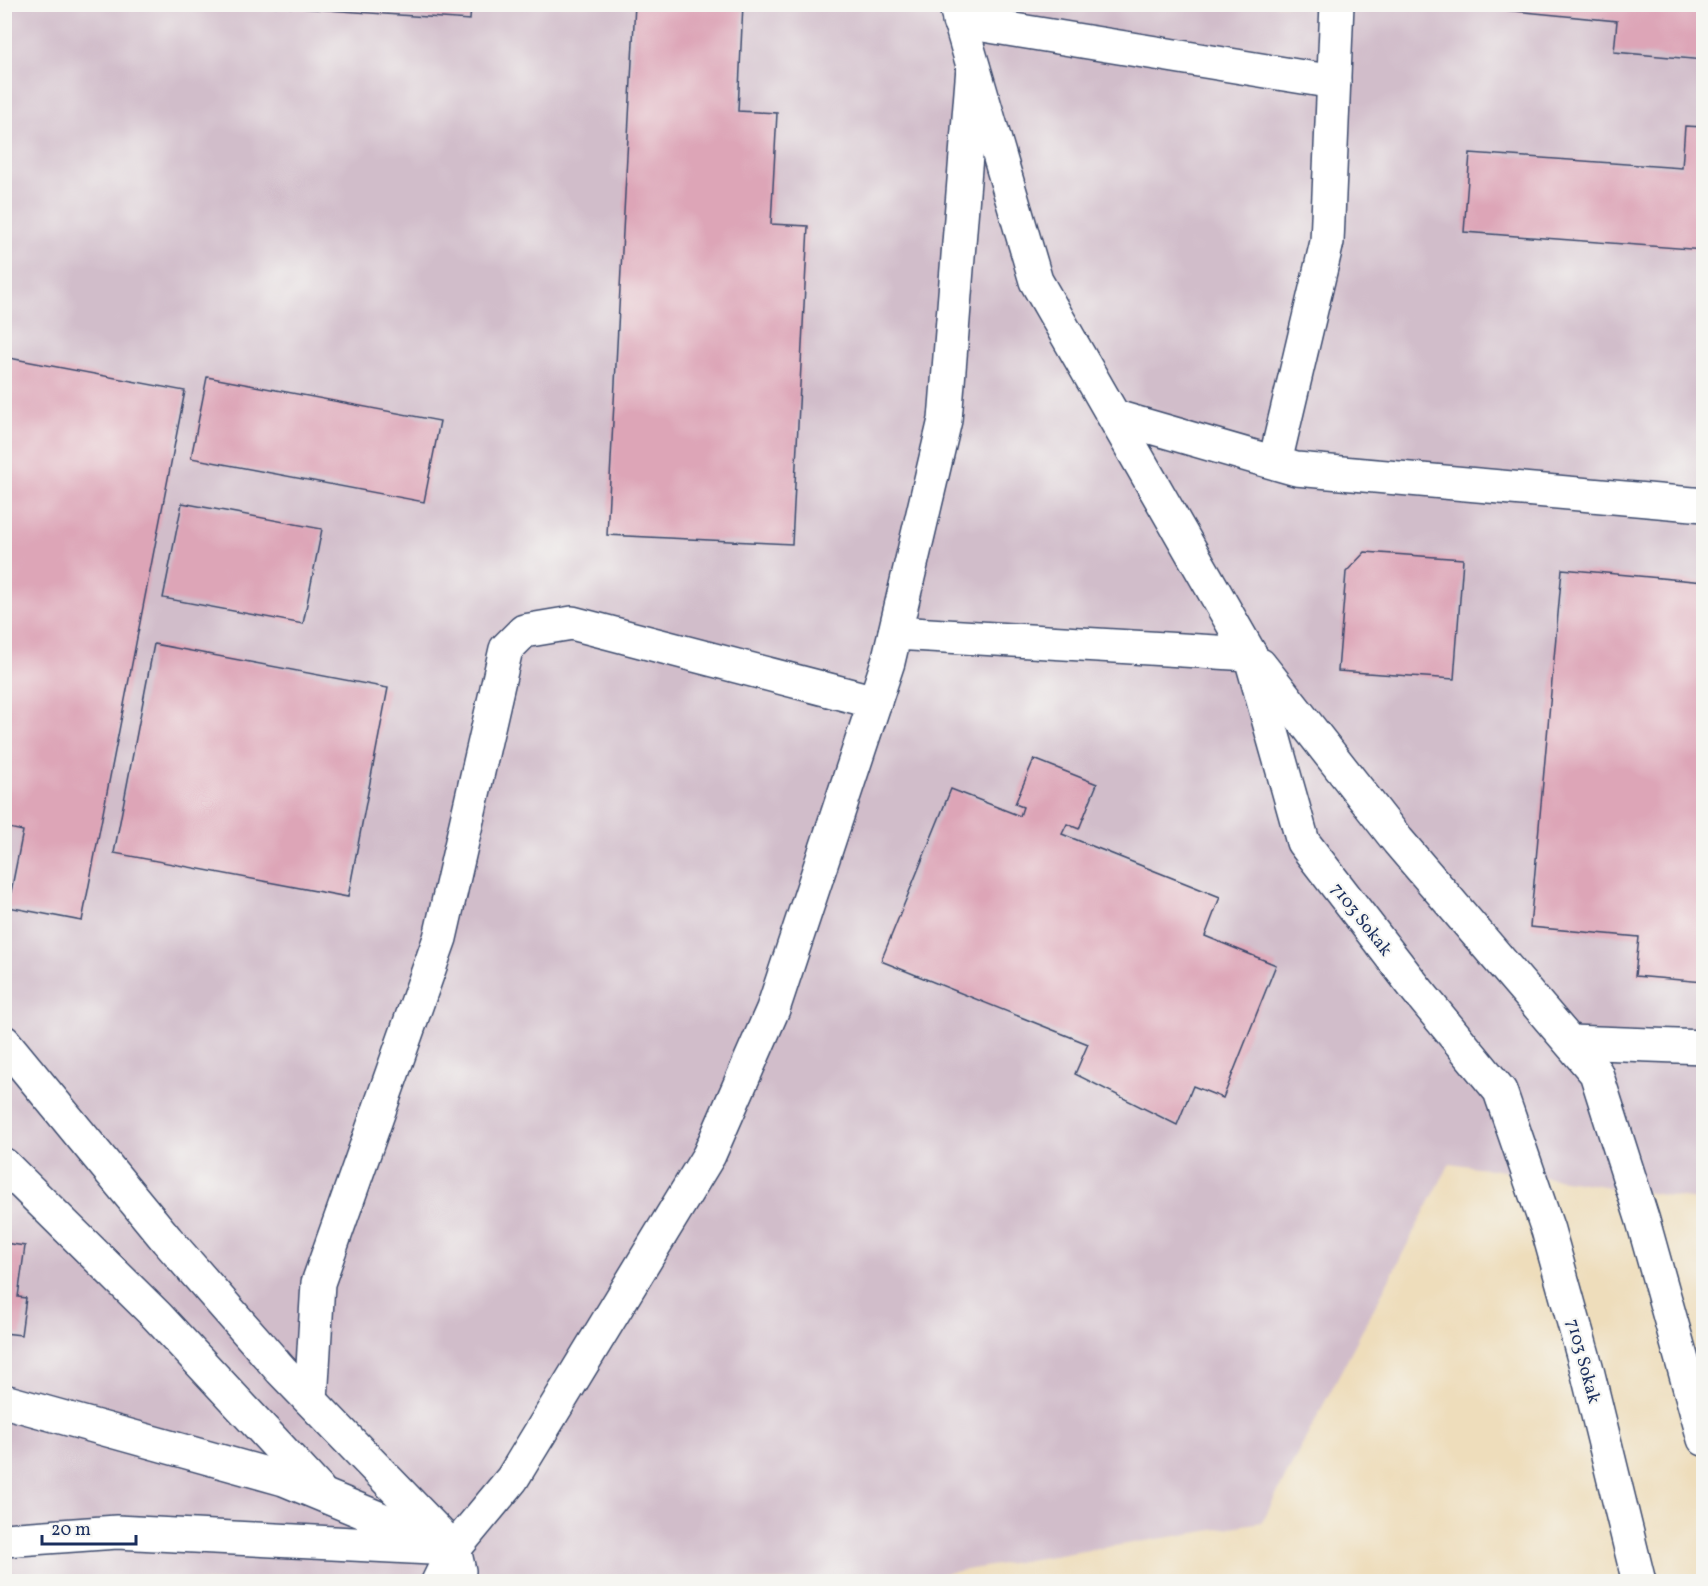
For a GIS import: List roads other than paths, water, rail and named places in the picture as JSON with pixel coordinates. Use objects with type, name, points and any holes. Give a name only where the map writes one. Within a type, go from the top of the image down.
[{"type":"street","points":[[1275,462],[1327,242],[1337,4]]},
{"type":"street","points":[[1334,82],[957,13],[1036,281],[1250,654],[1398,841],[1596,1073],[1643,1221],[1704,1439]]},
{"type":"street","points":[[438,1581],[454,1550],[512,1479],[709,1155],[773,1009],[875,702],[895,633],[945,420],[973,67]]},
{"type":"street","points":[[1116,417],[1296,469],[1704,506]]},
{"type":"street","points":[[311,1400],[318,1283],[440,938],[506,649],[524,631],[572,622],[875,702]]},
{"type":"street","points":[[895,633],[1250,654]]},
{"type":"street","name":"7103 Sokak","points":[[1250,654],[1303,842],[1417,990],[1500,1091],[1548,1230],[1586,1366],[1639,1581]]},
{"type":"street","points":[[4,1042],[166,1240],[281,1370],[454,1550],[461,1581]]},
{"type":"street","points":[[1570,1042],[1704,1047]]},
{"type":"street","points":[[4,1165],[157,1316],[326,1497]]},
{"type":"street","points":[[4,1401],[284,1479],[454,1550]]},
{"type":"street","points":[[4,1540],[117,1532],[454,1550]]}]
